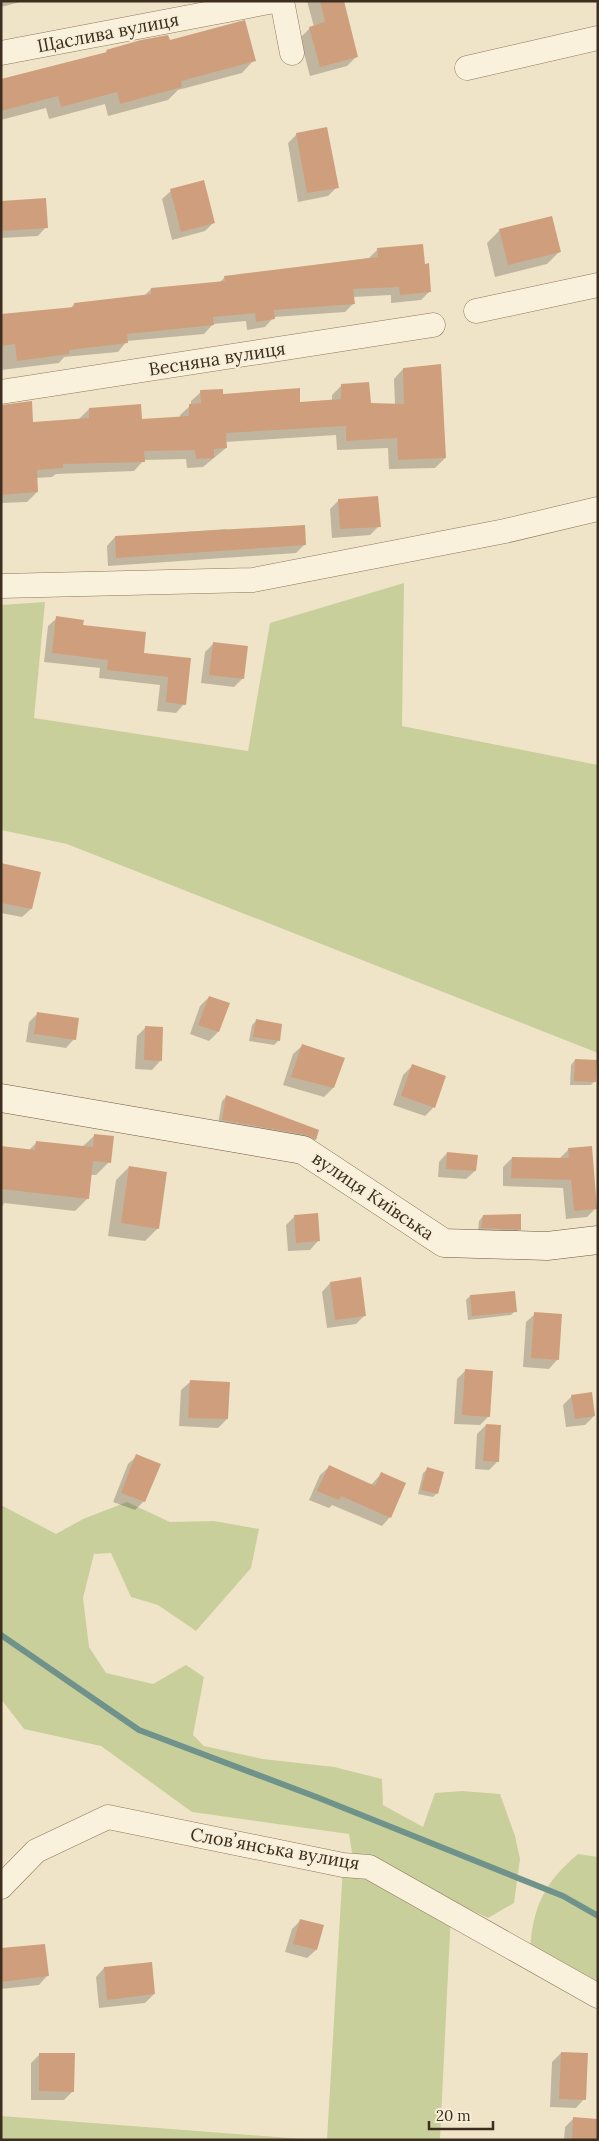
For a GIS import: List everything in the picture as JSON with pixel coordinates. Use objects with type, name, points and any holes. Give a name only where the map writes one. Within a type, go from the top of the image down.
[{"type":"street","name":"Щаслива вулиця","points":[[1,53],[274,1]]},
{"type":"street","points":[[282,1],[292,52]]},
{"type":"street","points":[[466,68],[598,38]]},
{"type":"street","points":[[476,311],[598,285]]},
{"type":"street","name":"Весняна вулиця","points":[[1,392],[433,325]]},
{"type":"street","points":[[1,586],[252,580],[505,531],[598,509]]},
{"type":"street","name":"вулиця Київська","points":[[1,1098],[303,1150],[444,1244],[547,1246],[598,1240]]},
{"type":"street","name":"Словʼянська вулиця","points":[[1,1887],[36,1851],[108,1817],[343,1865],[369,1867],[598,1996]]},
{"type":"green space","points":[[404,583],[402,726],[598,765],[598,1053],[67,844],[1,830],[1,605],[45,602],[34,718],[248,751],[270,623]]},
{"type":"green space","points":[[127,1502],[170,1522],[214,1521],[259,1529],[251,1568],[196,1631],[158,1605],[131,1597],[111,1553],[94,1554],[83,1598],[89,1647],[106,1673],[153,1684],[186,1665],[204,1677],[193,1735],[204,1746],[263,1759],[334,1767],[382,1779],[383,1805],[423,1827],[435,1793],[462,1791],[500,1794],[515,1836],[520,1859],[514,1903],[488,1918],[352,1853],[349,1834],[192,1812],[101,1746],[24,1729],[1,1699],[1,1505],[56,1534],[83,1519]]},
{"type":"green space","points":[[578,1854],[598,1857],[598,1987],[530,1950],[534,1921],[542,1896],[557,1875]]},
{"type":"green space","points":[[343,1865],[451,1912],[440,2140],[327,2140]]},
{"type":"green space","points":[[1,2116],[315,2140],[1,2140]]},
{"type":"building","points":[[320,1],[344,1],[358,57],[320,67],[309,27],[325,22]]},
{"type":"building","points":[[245,20],[256,61],[181,81],[182,87],[120,104],[117,92],[61,107],[58,96],[1,111],[1,79],[107,52],[106,50],[141,40],[168,35],[170,40]]},
{"type":"building","points":[[327,127],[339,188],[307,193],[296,133]]},
{"type":"building","points":[[204,180],[215,223],[181,232],[170,189]]},
{"type":"building","points":[[46,198],[48,228],[1,231],[1,201]]},
{"type":"building","points":[[552,216],[561,252],[508,265],[499,229]]},
{"type":"building","points":[[423,244],[425,264],[429,263],[431,292],[400,295],[399,287],[353,289],[355,304],[274,310],[275,319],[256,322],[255,313],[213,317],[214,325],[127,334],[128,343],[69,350],[69,354],[17,361],[15,344],[1,346],[1,314],[74,307],[74,303],[151,294],[151,288],[225,281],[224,276],[378,257],[377,248]]},
{"type":"building","points":[[441,364],[446,458],[398,460],[397,438],[346,441],[346,426],[226,433],[227,448],[214,449],[214,458],[196,459],[195,450],[144,451],[145,462],[63,464],[63,468],[37,470],[38,492],[1,495],[1,405],[32,401],[33,422],[89,418],[89,408],[141,404],[142,419],[189,416],[189,404],[201,403],[200,390],[223,389],[223,394],[300,388],[300,402],[341,399],[341,384],[369,382],[371,403],[404,404],[403,368]]},
{"type":"building","points":[[378,496],[381,527],[340,529],[338,499]]},
{"type":"building","points":[[305,525],[306,545],[116,558],[115,536]]},
{"type":"building","points":[[56,616],[84,620],[83,625],[146,632],[144,653],[191,658],[186,705],[166,702],[168,677],[107,670],[108,660],[52,653]]},
{"type":"building","points":[[213,642],[248,646],[244,679],[209,675]]},
{"type":"building","points":[[1,863],[41,872],[32,909],[1,903]]},
{"type":"building","points":[[209,996],[230,1003],[219,1032],[198,1025]]},
{"type":"building","points":[[37,1012],[79,1018],[76,1040],[34,1034]]},
{"type":"building","points":[[256,1019],[282,1024],[280,1041],[253,1037]]},
{"type":"building","points":[[145,1026],[163,1027],[162,1061],[144,1060]]},
{"type":"building","points":[[302,1044],[345,1058],[334,1088],[291,1077]]},
{"type":"building","points":[[575,1059],[597,1060],[596,1082],[574,1081]]},
{"type":"building","points":[[412,1064],[446,1076],[435,1108],[401,1096]]},
{"type":"building","points":[[226,1095],[319,1130],[316,1140],[306,1135],[222,1120]]},
{"type":"building","points":[[94,1134],[114,1136],[111,1163],[93,1161],[89,1199],[1,1189],[1,1146],[35,1150],[36,1141],[93,1147]]},
{"type":"building","points":[[592,1146],[597,1209],[574,1211],[571,1180],[511,1178],[512,1157],[569,1158],[568,1148]]},
{"type":"building","points":[[447,1152],[478,1155],[476,1171],[446,1169]]},
{"type":"building","points":[[129,1166],[167,1172],[159,1229],[121,1223]]},
{"type":"building","points":[[318,1213],[320,1241],[296,1243],[294,1215]]},
{"type":"building","points":[[521,1214],[521,1230],[481,1228],[483,1215]]},
{"type":"building","points":[[361,1277],[366,1316],[335,1320],[330,1282]]},
{"type":"building","points":[[515,1291],[517,1312],[472,1316],[470,1295]]},
{"type":"building","points":[[534,1312],[562,1314],[559,1360],[531,1358]]},
{"type":"building","points":[[465,1369],[493,1371],[490,1417],[462,1415]]},
{"type":"building","points":[[190,1380],[230,1382],[228,1419],[188,1418]]},
{"type":"building","points":[[592,1392],[595,1416],[575,1419],[571,1395]]},
{"type":"building","points":[[486,1424],[501,1425],[499,1462],[483,1461]]},
{"type":"building","points":[[136,1454],[161,1464],[145,1502],[121,1493]]},
{"type":"building","points":[[329,1465],[375,1486],[381,1472],[406,1483],[391,1518],[341,1496],[339,1500],[317,1491]]},
{"type":"building","points":[[427,1467],[444,1472],[438,1494],[421,1490]]},
{"type":"building","points":[[300,1919],[324,1925],[317,1950],[293,1944]]},
{"type":"building","points":[[45,1944],[49,1976],[1,1982],[1,1948]]},
{"type":"building","points":[[152,1962],[155,1994],[107,2000],[104,1967]]},
{"type":"building","points":[[561,2052],[588,2053],[586,2100],[559,2099]]},
{"type":"building","points":[[39,2053],[75,2053],[74,2092],[39,2091]]},
{"type":"building","points":[[573,2117],[598,2119],[598,2140],[572,2140]]},
{"type":"waterway","points":[[1,1635],[139,1730],[319,1798],[563,1896],[598,1916]]}]
